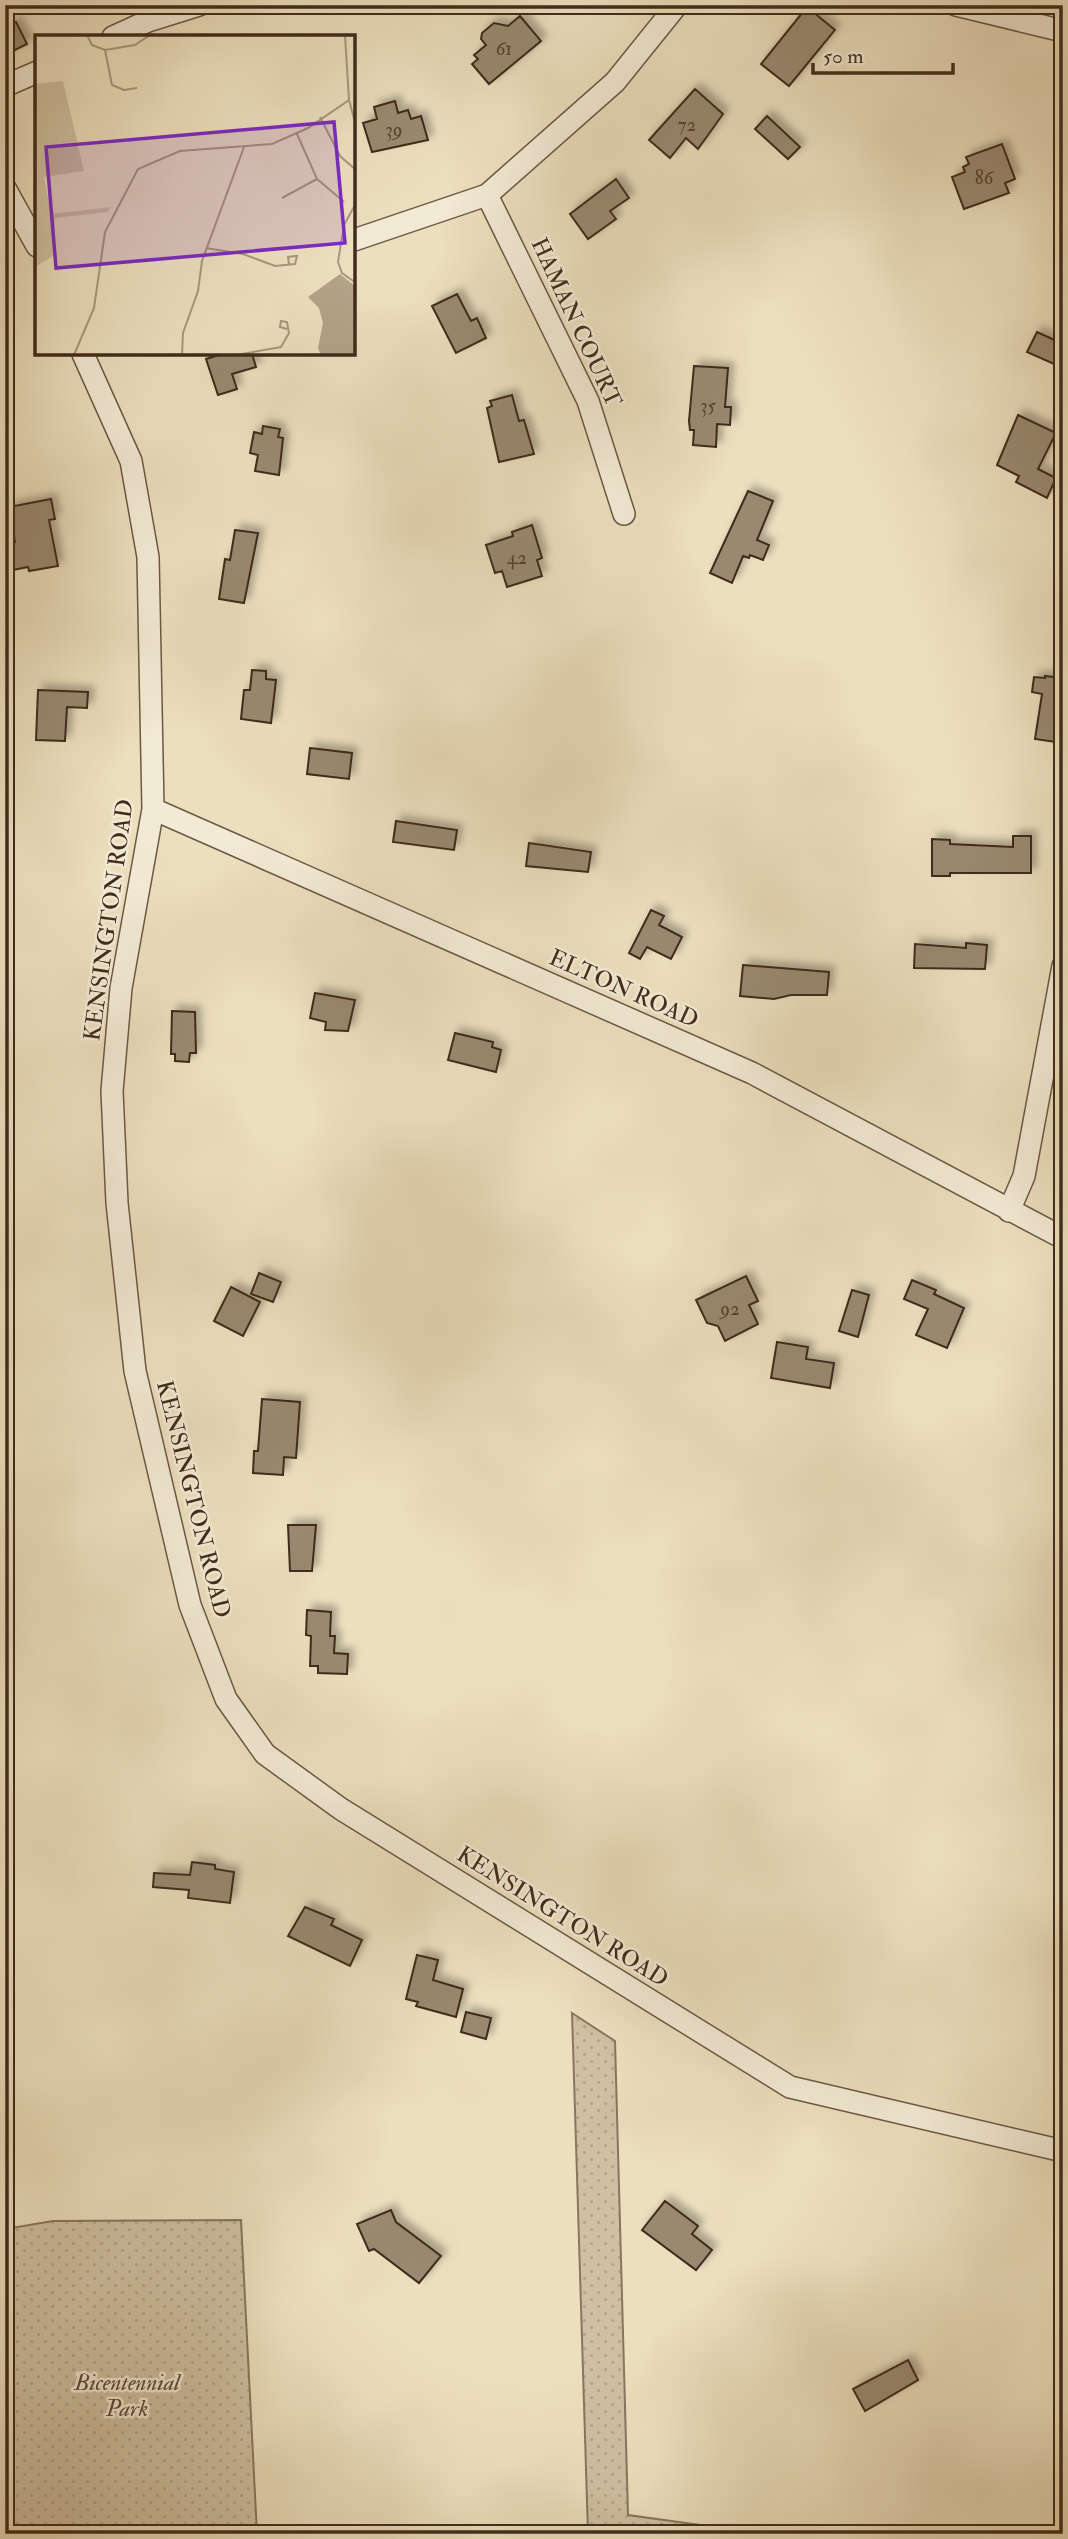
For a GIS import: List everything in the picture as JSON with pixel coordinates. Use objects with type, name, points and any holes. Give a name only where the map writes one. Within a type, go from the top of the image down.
[{"type":"street","points":[[117,35],[148,21],[199,5]]},
{"type":"street","points":[[355,240],[487,195],[615,82],[677,5]]},
{"type":"street","points":[[956,5],[1063,31]]},
{"type":"street","points":[[5,86],[35,73]]},
{"type":"street","points":[[5,188],[35,242]]},
{"type":"street","name":"HAMAN COURT","points":[[487,195],[588,401],[624,514]]},
{"type":"street","name":"KENSINGTON ROAD","points":[[83,355],[131,461],[148,557],[153,809],[121,988],[112,1091],[117,1203],[135,1371],[160,1488],[190,1605],[226,1699],[265,1754],[341,1809],[790,2087],[1063,2151]]},
{"type":"street","name":"ELTON ROAD","points":[[153,809],[752,1073],[1063,1238]]},
{"type":"street","points":[[1009,1211],[1024,1177],[1063,966]]},
{"type":"green space","points":[[572,2013],[615,2041],[628,2515],[766,2534],[588,2534]]},
{"type":"green space","name":"Bicentennial Park","points":[[241,2220],[257,2534],[5,2534],[5,2229],[53,2221]]},
{"type":"building","points":[[807,7],[835,30],[789,86],[761,64]]},
{"type":"building","points":[[520,16],[541,41],[489,84],[472,64],[478,59],[474,55],[486,45],[481,39],[482,33],[494,23],[508,26]]},
{"type":"building","points":[[16,22],[27,44],[5,55],[5,27]]},
{"type":"building","points":[[695,89],[723,114],[698,149],[686,138],[670,158],[649,140]]},
{"type":"building","points":[[395,101],[398,113],[408,110],[411,119],[421,116],[428,140],[372,152],[363,123],[377,119],[374,107]]},
{"type":"building","points":[[767,116],[800,147],[788,159],[755,129]]},
{"type":"building","points":[[1002,144],[1015,179],[1005,183],[1009,193],[964,209],[952,177],[965,172],[963,167],[969,164],[966,157]]},
{"type":"building","points":[[616,179],[629,198],[610,211],[616,219],[588,239],[570,214]]},
{"type":"building","points":[[457,294],[471,321],[477,318],[486,338],[456,353],[432,306]]},
{"type":"building","points":[[1037,332],[1063,344],[1063,368],[1027,352]]},
{"type":"building","points":[[219,355],[252,355],[256,367],[232,374],[237,389],[218,395],[206,359]]},
{"type":"building","points":[[694,366],[728,368],[725,407],[731,407],[730,425],[717,424],[716,447],[693,445],[694,430],[690,430],[689,421]]},
{"type":"building","points":[[512,395],[519,421],[524,420],[534,454],[499,462],[487,408],[492,406],[490,401]]},
{"type":"building","points":[[1018,415],[1056,433],[1038,469],[1056,478],[1047,498],[1016,482],[1019,476],[997,465]]},
{"type":"building","points":[[263,426],[280,429],[278,437],[283,438],[279,475],[255,471],[258,455],[250,453],[254,432],[262,434]]},
{"type":"building","points":[[748,491],[773,501],[757,540],[769,545],[763,560],[750,555],[749,558],[743,556],[732,583],[710,573]]},
{"type":"building","points":[[51,499],[55,519],[49,520],[58,566],[29,571],[28,567],[13,570],[7,544],[15,542],[9,507]]},
{"type":"building","points":[[532,525],[542,558],[537,560],[542,576],[507,587],[502,571],[495,573],[486,545],[513,536],[512,532]]},
{"type":"building","points":[[235,530],[258,533],[244,603],[219,599],[225,559],[230,560]]},
{"type":"building","points":[[252,670],[266,671],[266,679],[276,680],[271,723],[241,719],[244,690],[250,690]]},
{"type":"building","points":[[1034,677],[1063,678],[1063,743],[1035,739],[1042,694],[1032,692]]},
{"type":"building","points":[[38,690],[88,692],[87,708],[67,707],[65,741],[36,740]]},
{"type":"building","points":[[310,748],[352,753],[349,779],[307,774]]},
{"type":"building","points":[[396,821],[457,830],[454,850],[393,842]]},
{"type":"building","points":[[1013,836],[1031,836],[1031,873],[950,873],[950,876],[932,876],[932,839],[950,840],[950,844],[1013,847]]},
{"type":"building","points":[[529,843],[591,852],[588,872],[526,866]]},
{"type":"building","points":[[651,910],[664,916],[659,925],[682,937],[671,959],[647,947],[640,959],[629,953]]},
{"type":"building","points":[[966,943],[987,945],[985,969],[914,968],[915,944],[966,948]]},
{"type":"building","points":[[743,965],[829,972],[827,995],[791,995],[774,999],[740,996]]},
{"type":"building","points":[[315,993],[355,1000],[348,1031],[325,1030],[326,1022],[310,1018]]},
{"type":"building","points":[[172,1011],[195,1012],[196,1053],[190,1053],[189,1062],[175,1061],[175,1054],[171,1054]]},
{"type":"building","points":[[455,1033],[493,1042],[492,1047],[501,1050],[496,1072],[448,1060]]},
{"type":"building","points":[[259,1273],[281,1282],[273,1302],[251,1294]]},
{"type":"building","points":[[746,1276],[758,1301],[749,1305],[758,1324],[725,1341],[718,1326],[707,1323],[696,1300]]},
{"type":"building","points":[[912,1280],[936,1290],[934,1294],[964,1308],[947,1348],[916,1335],[928,1309],[904,1299]]},
{"type":"building","points":[[231,1287],[260,1302],[243,1336],[214,1321]]},
{"type":"building","points":[[852,1290],[869,1295],[858,1337],[839,1331]]},
{"type":"building","points":[[777,1342],[808,1347],[806,1359],[834,1363],[830,1388],[771,1378]]},
{"type":"building","points":[[262,1399],[300,1402],[296,1458],[284,1457],[283,1475],[253,1473],[254,1451],[258,1451]]},
{"type":"building","points":[[288,1525],[316,1525],[312,1571],[290,1571]]},
{"type":"building","points":[[307,1610],[331,1612],[330,1636],[335,1636],[334,1653],[348,1654],[347,1674],[318,1673],[318,1666],[310,1666],[311,1636],[306,1635]]},
{"type":"building","points":[[192,1862],[215,1865],[215,1869],[234,1872],[230,1903],[188,1898],[189,1890],[153,1887],[154,1873],[190,1875]]},
{"type":"building","points":[[305,1907],[334,1919],[331,1925],[362,1940],[350,1966],[288,1936]]},
{"type":"building","points":[[417,1955],[438,1960],[433,1980],[463,1989],[456,2017],[416,2006],[418,2002],[406,1999]]},
{"type":"building","points":[[466,2012],[491,2018],[486,2039],[461,2032]]},
{"type":"building","points":[[665,2201],[698,2226],[692,2234],[712,2250],[696,2270],[642,2230]]},
{"type":"building","points":[[391,2210],[396,2222],[441,2256],[419,2283],[374,2249],[369,2251],[357,2224]]},
{"type":"building","points":[[908,2360],[918,2380],[865,2411],[853,2389]]}]
